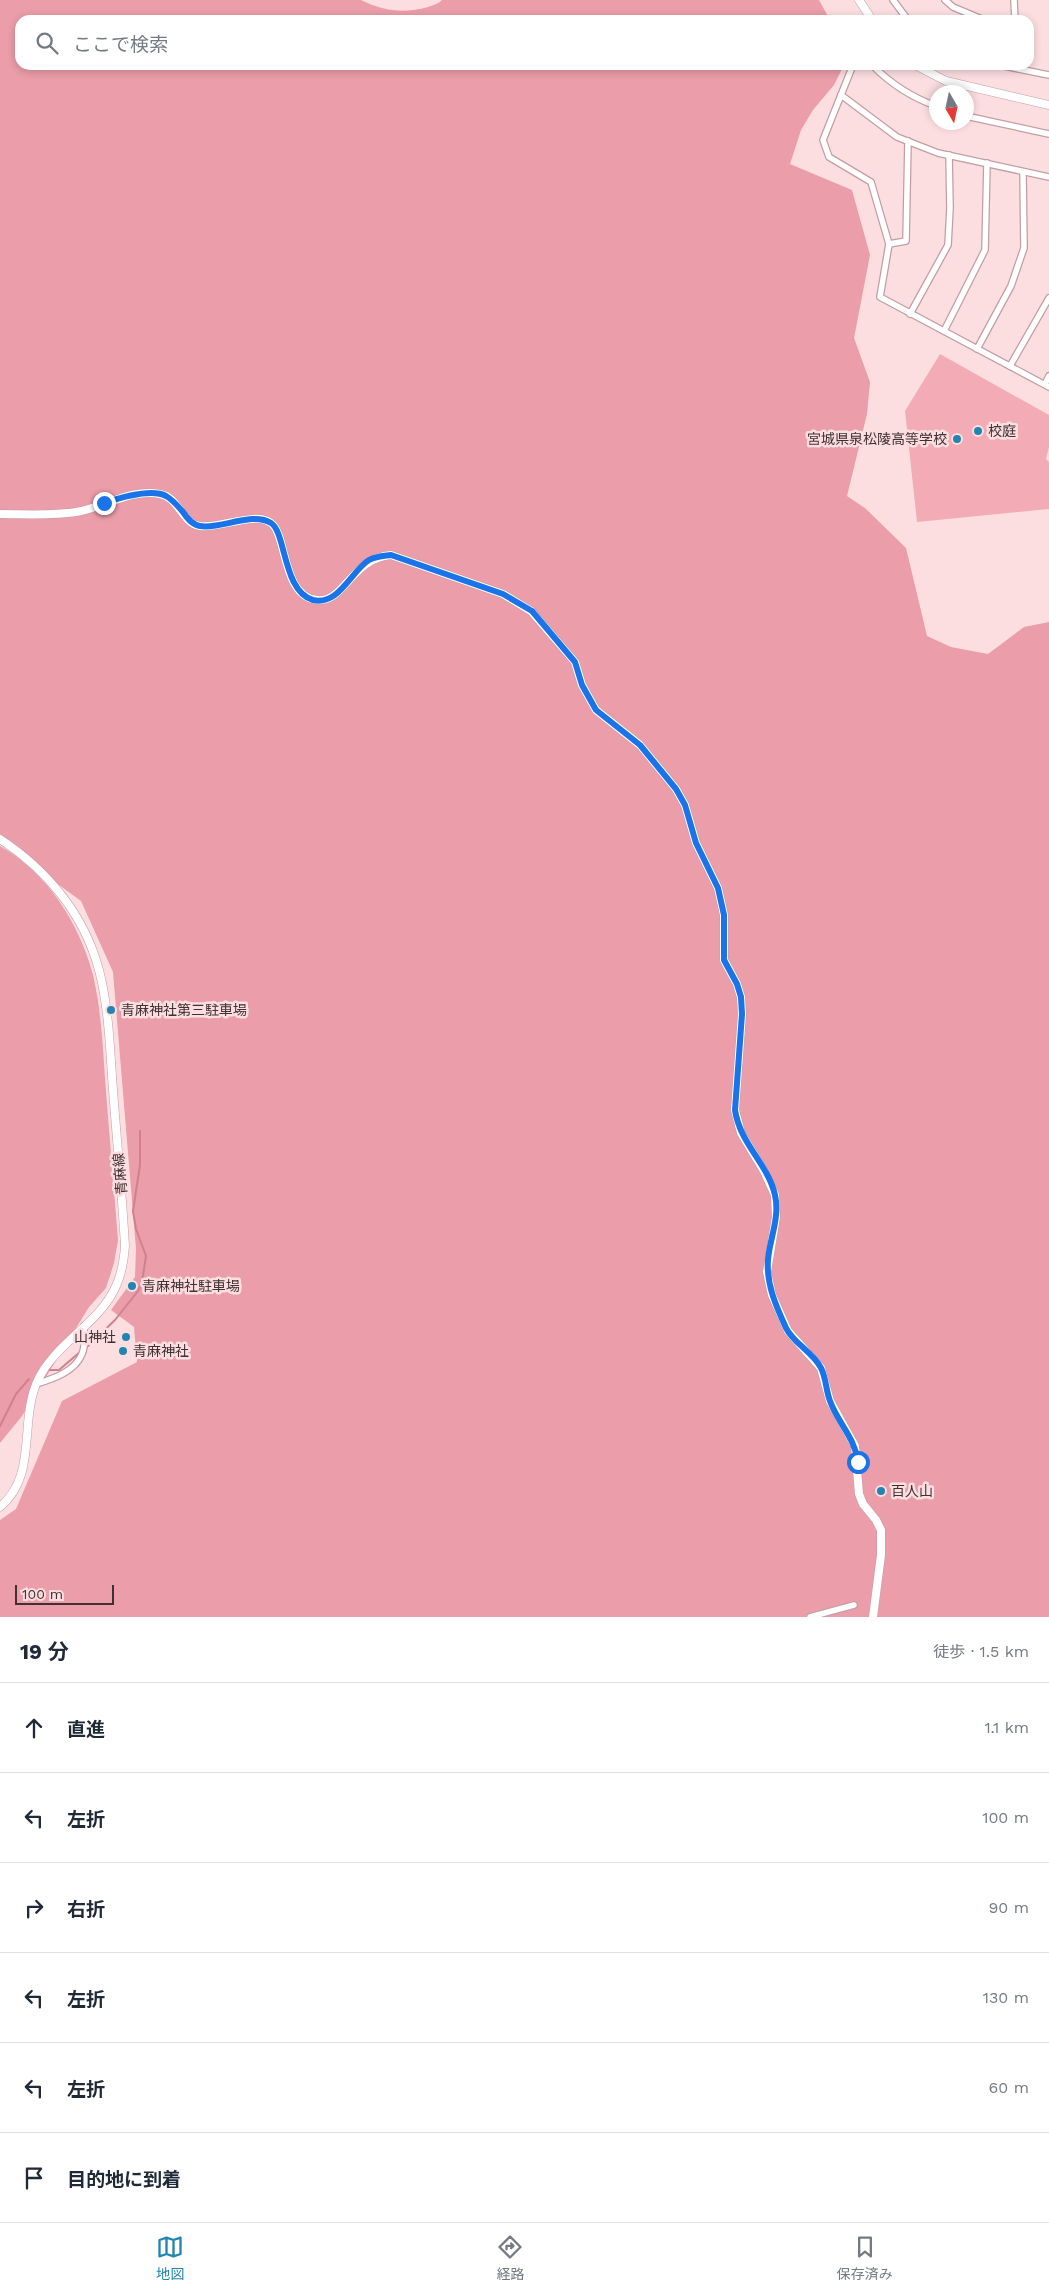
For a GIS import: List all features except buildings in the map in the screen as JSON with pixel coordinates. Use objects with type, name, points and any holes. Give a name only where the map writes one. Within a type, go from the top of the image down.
[{"type":"street","points":[[859,0],[869,15]]},
{"type":"street","points":[[893,0],[904,15]]},
{"type":"street","points":[[945,0],[953,7],[972,15]]},
{"type":"street","points":[[1014,0],[1015,15]]},
{"type":"street","points":[[851,70],[823,140],[829,157],[871,182],[889,244],[880,298],[1047,386],[1049,376]]},
{"type":"street","points":[[877,70],[883,76],[929,104]]},
{"type":"street","points":[[925,70],[946,81],[1049,105]]},
{"type":"street","points":[[1028,70],[1049,75]]},
{"type":"street","points":[[841,94],[897,137],[949,155],[1049,177]]},
{"type":"street","points":[[974,118],[1049,134]]},
{"type":"street","points":[[889,244],[906,241],[908,141]]},
{"type":"street","points":[[910,314],[948,244],[950,208],[949,155]]},
{"type":"street","points":[[944,332],[985,250],[987,163]]},
{"type":"street","points":[[977,349],[1011,286],[1024,248],[1023,172]]},
{"type":"street","points":[[1010,366],[1049,298]]},
{"type":"street","points":[[0,514],[78,512],[130,496],[160,494],[172,499],[190,521],[198,526],[249,520],[264,520],[272,523],[277,531],[298,589],[312,600],[321,600],[335,595],[353,573],[368,561],[381,556],[391,555],[503,594],[532,611],[575,662],[582,685],[596,710],[640,745],[666,774],[685,805],[692,832],[718,888],[722,902],[723,955],[737,984],[742,1014],[735,1110],[740,1133],[764,1171],[775,1195],[776,1216],[767,1272],[771,1290],[788,1331],[821,1368],[830,1401],[855,1446],[859,1494],[863,1504],[876,1520],[881,1530],[880,1555],[872,1617]]},
{"type":"street","name":"青麻線","points":[[0,840],[21,853],[41,871],[62,895],[86,937],[100,979],[108,1034],[125,1246],[123,1266],[116,1287],[105,1304],[54,1354],[36,1384],[29,1416],[25,1464],[21,1479],[14,1491],[0,1507]]},
{"type":"street","points":[[36,1384],[61,1374],[73,1366],[82,1355],[84,1326]]},
{"type":"street","points":[[810,1617],[854,1605]]},
{"type":"shaded area","points":[[0,0],[361,0],[378,7],[402,11],[428,7],[442,0],[819,0],[827,15],[15,15],[15,70],[842,70],[834,85],[813,110],[801,130],[790,164],[852,190],[870,255],[854,338],[870,382],[867,414],[847,496],[865,508],[906,548],[927,636],[951,647],[988,654],[1024,627],[1049,622],[1049,1617],[0,1617],[0,1520],[16,1509],[62,1401],[137,1362],[134,1327],[111,1310],[135,1277],[136,1249],[113,972],[81,901],[0,842]]},
{"type":"shaded area","name":"校庭","points":[[940,354],[1049,415],[1049,447],[1046,459],[1049,462],[1049,509],[917,522],[905,411]]},
{"type":"shaded area","points":[[0,846],[32,870],[59,901],[79,936],[93,975],[102,1033],[118,1240],[114,1263],[106,1288],[89,1307],[22,1416],[0,1443]]},
{"type":"waterway","points":[[87,1347],[115,1320],[138,1291],[142,1282],[146,1256],[136,1229],[133,1211],[140,1165],[140,1131]]},
{"type":"waterway","points":[[48,1370],[59,1370],[80,1352]]},
{"type":"waterway","points":[[0,1426],[16,1394],[29,1379]]},
{"type":"place","name":"校庭","points":[[978,431]]},
{"type":"place","name":"宮城県泉松陵高等学校","points":[[957,439]]},
{"type":"place","name":"青麻神社第三駐車場","points":[[111,1010]]},
{"type":"place","name":"青麻神社駐車場","points":[[132,1286]]},
{"type":"place","name":"山神社","points":[[126,1337]]},
{"type":"place","name":"青麻神社","points":[[123,1351]]},
{"type":"place","name":"百人山","points":[[881,1491]]},
{"type":"route","points":[[104,503],[130,496],[160,494],[172,499],[190,521],[198,526],[249,520],[264,520],[272,523],[277,531],[286,564],[298,589],[312,600],[321,600],[335,595],[343,588],[353,573],[368,561],[381,556],[391,555],[503,594],[532,611],[575,662],[582,685],[596,710],[640,745],[666,774],[685,805],[696,843],[718,888],[722,902],[724,915],[724,960],[737,984],[741,997],[742,1014],[735,1110],[740,1133],[764,1171],[775,1195],[776,1216],[767,1272],[772,1295],[788,1331],[808,1351],[821,1368],[830,1401],[853,1440],[858,1462]]}]
